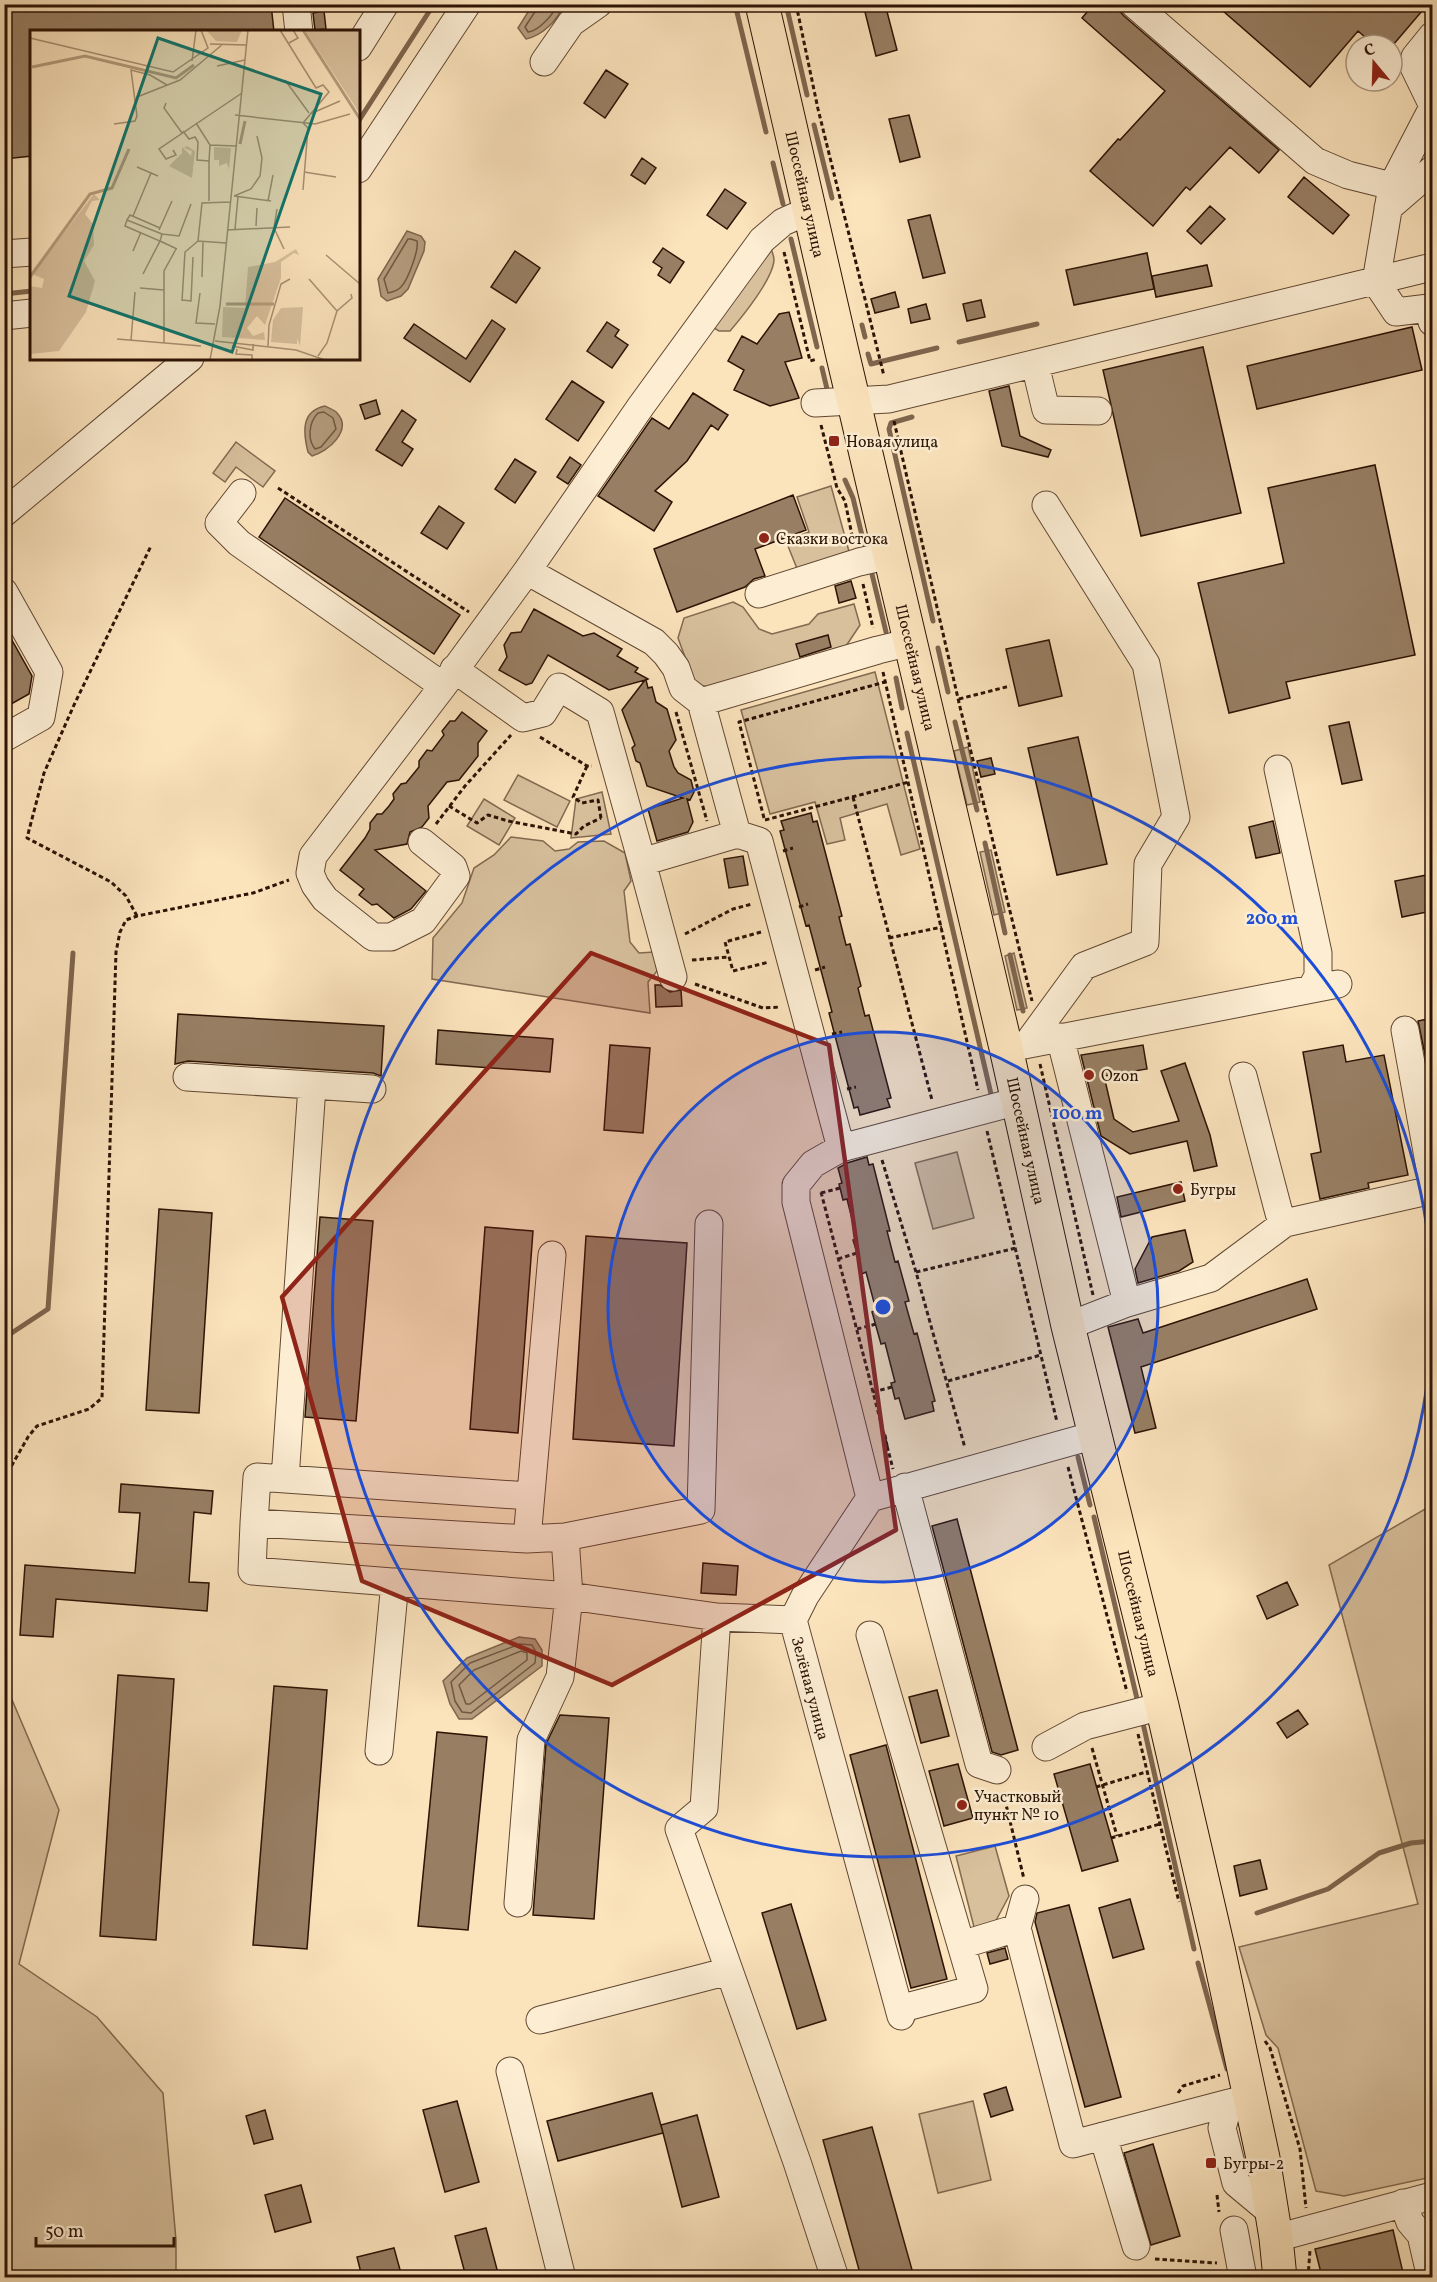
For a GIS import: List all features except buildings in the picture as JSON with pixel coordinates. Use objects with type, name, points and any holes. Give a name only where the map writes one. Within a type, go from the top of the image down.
[{"type":"main road","name":"Шоссейная улица","points":[[762,4],[911,642],[1033,1041],[1018,1101],[1083,1320],[1095,1435],[1148,1710],[1240,2100],[1274,2225],[1280,2277]]},
{"type":"street","points":[[296,4],[299,30]]},
{"type":"street","points":[[360,44],[385,4]]},
{"type":"street","points":[[360,166],[467,4]]},
{"type":"street","points":[[544,62],[572,23],[598,4]]},
{"type":"street","points":[[1134,4],[1315,161],[1390,197]]},
{"type":"street","points":[[1432,36],[1416,57],[1413,65],[1432,107],[1390,197],[1376,282],[1396,312],[1429,308],[1432,322]]},
{"type":"street","points":[[1390,197],[1432,170]]},
{"type":"street","points":[[422,842],[453,867],[456,876],[423,921],[391,937],[373,937],[325,899],[310,873],[313,856],[527,571],[641,406],[762,240],[777,226],[810,210]]},
{"type":"street","points":[[4,254],[30,252]]},
{"type":"street","points":[[816,403],[889,399],[1432,267]]},
{"type":"street","points":[[4,316],[30,313]]},
{"type":"street","points":[[4,513],[188,360]]},
{"type":"street","points":[[1035,364],[1046,410],[1098,411]]},
{"type":"street","points":[[242,493],[219,523],[239,543],[449,677],[524,717],[543,712],[559,687],[600,712],[669,960]]},
{"type":"street","points":[[1033,1041],[1084,966],[1145,942],[1148,864],[1176,817],[1146,664],[1046,505]]},
{"type":"street","points":[[759,594],[859,562],[890,555]]},
{"type":"street","points":[[527,571],[654,642],[666,654],[676,668],[683,688],[701,702],[737,834]]},
{"type":"street","points":[[4,592],[49,672],[41,717],[4,738]]},
{"type":"street","points":[[701,702],[911,642]]},
{"type":"street","points":[[1278,769],[1318,953],[1318,976],[1311,989]]},
{"type":"street","points":[[642,862],[737,834],[759,841],[841,1148]]},
{"type":"street","points":[[1033,1041],[1338,984]]},
{"type":"street","points":[[1405,1030],[1432,1179]]},
{"type":"street","points":[[1033,1041],[1127,1303]]},
{"type":"street","points":[[1243,1076],[1279,1213],[1285,1223]]},
{"type":"street","points":[[187,1077],[372,1089]]},
{"type":"street","points":[[285,1479],[312,1086]]},
{"type":"street","points":[[1018,1101],[841,1148],[813,1164],[796,1185],[796,1202],[870,1498],[1095,1435]]},
{"type":"street","points":[[1083,1320],[1127,1303],[1211,1278],[1285,1223],[1432,1190]]},
{"type":"street","points":[[254,1523],[526,1539],[565,1538],[701,1510],[709,1224]]},
{"type":"street","points":[[526,1539],[552,1255]]},
{"type":"street","points":[[530,1496],[257,1477],[252,1571],[568,1596],[717,1617],[793,1620]]},
{"type":"street","points":[[902,1488],[979,1764],[997,1770]]},
{"type":"street","name":"Зелёная улица","points":[[870,1498],[806,1596],[793,1620],[900,2013],[974,1989],[961,1945]]},
{"type":"street","points":[[518,1903],[531,1740],[560,1677],[568,1596],[565,1538]]},
{"type":"street","points":[[379,1751],[395,1582]]},
{"type":"street","points":[[717,1617],[704,1808],[679,1829],[835,2277]]},
{"type":"street","points":[[870,1635],[961,1945],[1017,1928]]},
{"type":"street","points":[[1046,1747],[1085,1726],[1148,1710]]},
{"type":"street","points":[[1025,1899],[1017,1928],[1073,2144],[1240,2100]]},
{"type":"street","points":[[540,2020],[729,1971]]},
{"type":"street","points":[[510,2071],[562,2277]]},
{"type":"street","points":[[1103,2136],[1136,2246]]},
{"type":"street","points":[[1274,2225],[1432,2196]]},
{"type":"street","points":[[1403,2203],[1410,2222],[1426,2233],[1431,2277]]},
{"type":"street","points":[[1234,2230],[1235,2271]]},
{"type":"path","points":[[796,4],[818,109],[881,366]]},
{"type":"path","points":[[777,226],[810,361],[820,358]]},
{"type":"path","points":[[816,403],[837,488],[845,501],[982,1110],[1062,1444],[1148,1710],[1147,1772],[1181,1911]]},
{"type":"path","points":[[894,417],[1035,1014],[1033,1041],[1040,1062],[1083,1320]]},
{"type":"path","points":[[278,488],[469,612],[463,621]]},
{"type":"path","points":[[137,916],[126,896],[111,882],[27,838],[49,763],[74,705],[151,546]]},
{"type":"path","points":[[767,829],[739,722],[885,682]]},
{"type":"path","points":[[959,699],[1010,686]]},
{"type":"path","points":[[422,842],[465,786],[513,734]]},
{"type":"path","points":[[540,737],[587,766],[615,765]]},
{"type":"path","points":[[587,766],[573,797],[582,803],[598,800],[601,818]]},
{"type":"path","points":[[765,820],[909,782]]},
{"type":"path","points":[[853,797],[937,1121]]},
{"type":"path","points":[[449,806],[477,824],[488,815],[576,834],[584,826],[601,818],[628,810]]},
{"type":"path","points":[[4,1479],[28,1437],[37,1426],[89,1409],[102,1398],[117,952],[120,932],[126,920],[253,893],[310,873]]},
{"type":"path","points":[[669,960],[695,931],[734,909],[774,897]]},
{"type":"path","points":[[781,926],[725,942],[734,971],[789,956]]},
{"type":"path","points":[[889,938],[942,927]]},
{"type":"path","points":[[669,960],[729,957]]},
{"type":"path","points":[[669,960],[763,1008],[803,1005]]},
{"type":"path","points":[[876,1138],[971,1469]]},
{"type":"path","points":[[813,1164],[888,1450],[902,1488]]},
{"type":"path","points":[[821,1193],[840,1188]]},
{"type":"path","points":[[916,1272],[1016,1248]]},
{"type":"path","points":[[838,1259],[857,1253]]},
{"type":"path","points":[[856,1329],[876,1324]]},
{"type":"path","points":[[947,1381],[1041,1355]]},
{"type":"path","points":[[873,1392],[892,1387]]},
{"type":"path","points":[[1085,1726],[1117,1836]]},
{"type":"path","points":[[997,1770],[1024,1880],[1025,1899]]},
{"type":"path","points":[[1096,1787],[1147,1772]]},
{"type":"path","points":[[1111,1838],[1160,1824]]},
{"type":"path","points":[[1136,2246],[1147,2258],[1235,2271]]},
{"type":"highlighted area","points":[[591,953],[829,1045],[896,1530],[612,1685],[362,1581],[282,1297]]},
{"type":"shaded area","points":[[770,247],[774,258],[772,268],[763,287],[742,317],[730,331],[719,331],[709,325]]},
{"type":"shaded area","points":[[236,442],[275,471],[263,487],[236,467],[225,482],[213,473]]},
{"type":"shaded area","points":[[831,486],[850,555],[798,571],[786,541],[809,532],[797,497]]},
{"type":"shaded area","points":[[733,602],[743,607],[759,629],[772,634],[809,624],[818,614],[854,604],[860,625],[840,655],[721,690],[695,684],[678,638],[684,618]]},
{"type":"shaded area","points":[[875,672],[920,849],[901,855],[887,804],[840,818],[845,840],[827,844],[815,802],[770,814],[741,710]]},
{"type":"shaded area","points":[[968,747],[980,802],[967,805],[954,751]]},
{"type":"shaded area","points":[[518,775],[570,801],[557,827],[504,800]]},
{"type":"shaded area","points":[[602,792],[611,834],[571,838],[576,799]]},
{"type":"shaded area","points":[[484,799],[515,818],[499,845],[467,826]]},
{"type":"shaded area","points":[[511,837],[543,841],[555,851],[569,849],[578,842],[604,841],[625,853],[631,881],[624,891],[630,942],[639,953],[654,952],[657,971],[648,982],[650,1013],[432,979],[433,938],[462,903],[474,868],[494,855]]},
{"type":"shaded area","points":[[991,850],[1005,912],[994,915],[980,852]]},
{"type":"shaded area","points":[[1014,953],[1027,1008],[1017,1010],[1005,956]]},
{"type":"shaded area","points":[[957,1152],[974,1218],[933,1229],[915,1163]]},
{"type":"shaded area","points":[[1432,1505],[1432,2177],[1344,2196],[1316,2191],[1278,2048],[1266,2035],[1239,1947],[1418,1904],[1329,1565]]},
{"type":"shaded area","points":[[4,1681],[59,1810],[19,1964],[97,2017],[163,2093],[176,2240],[176,2277],[5,2277]]},
{"type":"shaded area","points":[[995,1846],[1009,1896],[993,1926],[975,1931],[956,1856]]},
{"type":"shaded area","points":[[973,2101],[991,2180],[938,2193],[919,2114]]},
{"type":"water","points":[[533,4],[563,5],[558,16],[549,26],[538,35],[526,39],[518,28]]},
{"type":"water","points":[[407,231],[421,236],[425,242],[424,251],[408,289],[401,296],[387,301],[381,296],[378,279]]},
{"type":"water","points":[[325,406],[337,413],[342,426],[331,445],[312,456],[306,444],[306,423],[312,412]]},
{"type":"water","points":[[519,1637],[535,1639],[542,1650],[542,1666],[472,1719],[459,1719],[450,1704],[443,1681],[467,1658]]},
{"type":"waterway","points":[[360,119],[434,4]]},
{"type":"waterway","points":[[735,4],[766,132]]},
{"type":"waterway","points":[[786,4],[807,95]]},
{"type":"waterway","points":[[814,125],[832,198]]},
{"type":"waterway","points":[[773,163],[783,204]]},
{"type":"waterway","points":[[791,239],[817,347]]},
{"type":"waterway","points":[[4,294],[30,291]]},
{"type":"waterway","points":[[959,342],[1037,324]]},
{"type":"waterway","points":[[862,325],[865,337]]},
{"type":"waterway","points":[[868,354],[871,364],[937,348]]},
{"type":"waterway","points":[[822,368],[827,389]]},
{"type":"waterway","points":[[912,417],[891,423],[889,429],[933,621]]},
{"type":"waterway","points":[[845,480],[853,498],[865,548]]},
{"type":"waterway","points":[[871,570],[886,632]]},
{"type":"waterway","points":[[938,648],[948,692]]},
{"type":"waterway","points":[[896,678],[902,708]]},
{"type":"waterway","points":[[955,722],[977,810]]},
{"type":"waterway","points":[[907,733],[991,1094]]},
{"type":"waterway","points":[[985,843],[1005,933]]},
{"type":"waterway","points":[[4,1338],[48,1309],[73,953]]},
{"type":"waterway","points":[[1010,955],[1023,1011]]},
{"type":"waterway","points":[[1078,1457],[1090,1505]]},
{"type":"waterway","points":[[1094,1517],[1138,1703]]},
{"type":"waterway","points":[[1142,1719],[1194,1949]]},
{"type":"waterway","points":[[1257,1913],[1328,1889],[1379,1853],[1411,1843],[1432,1841]]},
{"type":"waterway","points":[[1198,1963],[1227,2069]]},
{"type":"place","name":"Новая улица","points":[[834,441]]},
{"type":"place","name":"Сказки востока","points":[[764,538]]},
{"type":"place","name":"Ozon","points":[[1089,1075]]},
{"type":"place","name":"Бугры","points":[[1178,1189]]},
{"type":"place","name":"Участковый пункт № 10","points":[[962,1805]]},
{"type":"place","name":"Бугры-2","points":[[1211,2163]]}]
